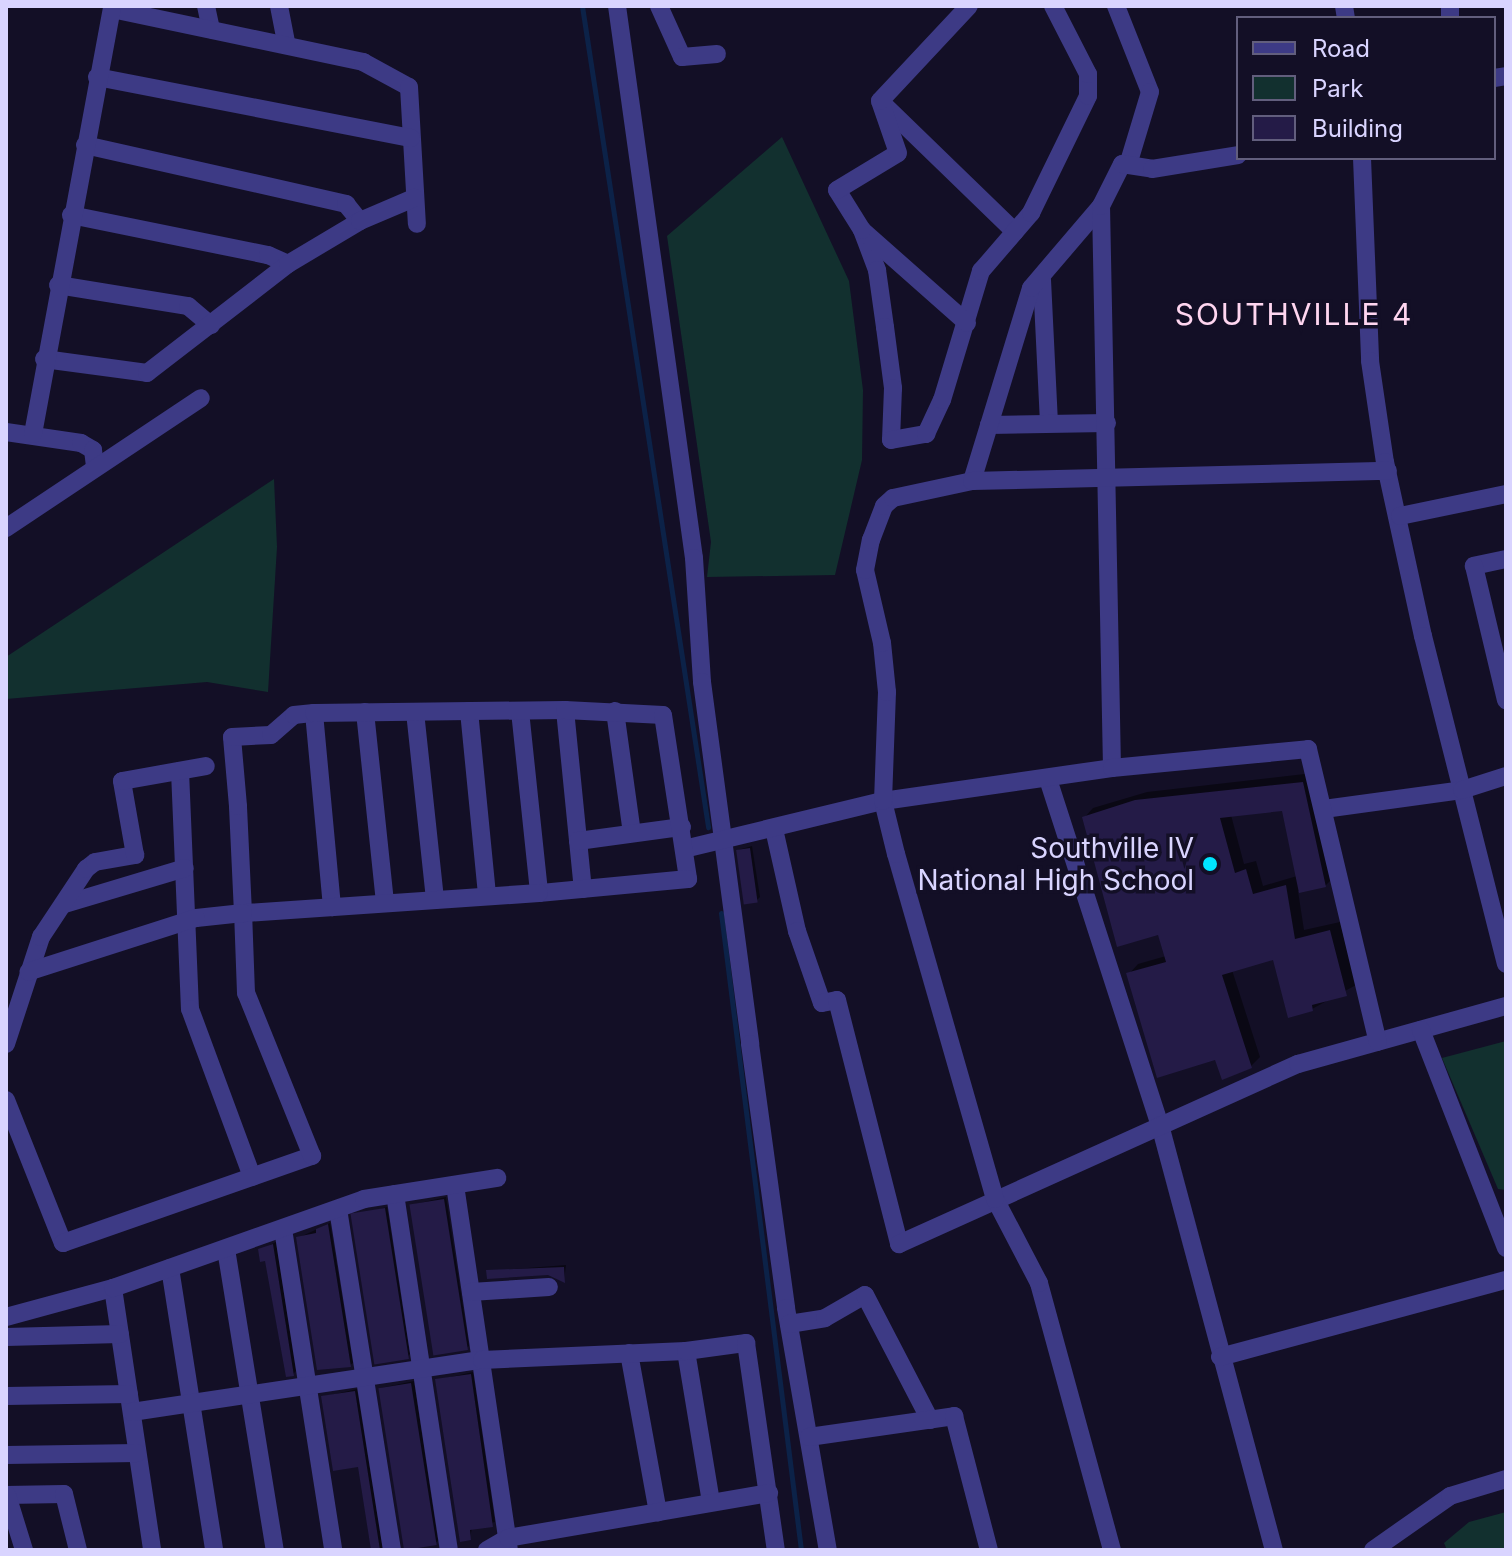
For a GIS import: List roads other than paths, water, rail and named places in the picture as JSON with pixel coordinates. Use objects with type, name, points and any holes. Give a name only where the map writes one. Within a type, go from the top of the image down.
[{"type":"street","points":[[206,6],[211,29]]},
{"type":"street","points":[[279,6],[286,42]]},
{"type":"street","points":[[617,6],[694,558],[702,682],[723,843],[789,1324],[828,1550]]},
{"type":"street","points":[[659,6],[682,57],[717,54]]},
{"type":"street","points":[[880,101],[969,6]]},
{"type":"street","points":[[880,101],[898,153],[837,190],[862,230],[877,270],[893,388],[891,440],[929,431],[967,323],[981,271],[1015,232],[1047,185],[1088,96],[1088,74],[1053,6]]},
{"type":"street","points":[[1116,6],[1150,92],[1128,165]]},
{"type":"street","points":[[33,434],[44,359],[112,8],[286,42],[363,62],[409,87],[417,224]]},
{"type":"street","points":[[97,77],[411,138]]},
{"type":"street","points":[[880,101],[1015,232]]},
{"type":"street","points":[[85,145],[346,204],[360,221]]},
{"type":"street","points":[[972,481],[1029,293],[1101,206],[1122,164],[1152,169],[1236,155]]},
{"type":"street","points":[[1362,160],[1370,361],[1388,471],[1400,516],[1423,636],[1506,964]]},
{"type":"street","points":[[44,359],[147,373],[288,264],[360,221],[414,198]]},
{"type":"street","points":[[1101,206],[1112,768]]},
{"type":"street","points":[[71,215],[268,255],[288,264]]},
{"type":"street","points":[[862,230],[967,323]]},
{"type":"street","points":[[1042,280],[1049,423]]},
{"type":"street","points":[[58,285],[188,306],[211,325]]},
{"type":"street","points":[[6,528],[201,398]]},
{"type":"street","points":[[989,425],[1107,423]]},
{"type":"street","points":[[6,432],[87,445],[95,466]]},
{"type":"street","points":[[1112,1550],[1039,1283],[995,1199],[883,801],[887,692],[865,570],[871,540],[884,506],[893,498],[972,481],[1388,471]]},
{"type":"street","points":[[1400,516],[1506,494]]},
{"type":"street","points":[[1506,559],[1474,566],[1506,700]]},
{"type":"street","points":[[565,710],[583,889]]},
{"type":"street","points":[[6,1100],[63,1243],[312,1156],[246,993],[243,913],[232,737],[271,735],[294,715],[314,713],[565,710],[663,715],[688,879],[539,893],[243,913],[186,921],[28,972]]},
{"type":"street","points":[[469,711],[487,896]]},
{"type":"street","points":[[520,711],[539,893]]},
{"type":"street","points":[[615,711],[632,833]]},
{"type":"street","points":[[365,712],[385,903]]},
{"type":"street","points":[[415,712],[435,900]]},
{"type":"street","points":[[314,713],[332,907]]},
{"type":"street","points":[[684,849],[723,843],[883,801],[1112,768],[1308,749],[1378,1042]]},
{"type":"street","points":[[6,1044],[41,937],[90,865],[135,855],[122,781],[206,766]]},
{"type":"street","points":[[180,771],[190,1009],[252,1177]]},
{"type":"street","points":[[1324,809],[1462,790],[1506,776]]},
{"type":"street","points":[[1048,779],[1160,1125],[1274,1550]]},
{"type":"street","points":[[578,841],[682,827]]},
{"type":"street","points":[[774,829],[797,931],[822,1003],[837,1000],[899,1244],[1298,1064],[1506,1006]]},
{"type":"street","points":[[65,904],[185,868]]},
{"type":"street","points":[[1421,1030],[1502,1223],[1506,1248]]},
{"type":"street","points":[[6,1317],[113,1288],[338,1209],[395,1194],[497,1178]]},
{"type":"street","points":[[455,1185],[508,1544]]},
{"type":"street","points":[[395,1194],[449,1550]]},
{"type":"street","points":[[338,1209],[392,1550]]},
{"type":"street","points":[[283,1229],[333,1550]]},
{"type":"street","points":[[226,1249],[275,1550]]},
{"type":"street","points":[[170,1268],[214,1550]]},
{"type":"street","points":[[1220,1357],[1506,1280]]},
{"type":"street","points":[[471,1292],[549,1287]]},
{"type":"street","points":[[113,1288],[152,1550]]},
{"type":"street","points":[[789,1324],[825,1318],[865,1295],[930,1420]]},
{"type":"street","points":[[6,1337],[120,1334]]},
{"type":"street","points":[[6,1396],[192,1404],[308,1389],[482,1360],[686,1351],[746,1343],[776,1550]]},
{"type":"street","points":[[686,1351],[711,1502]]},
{"type":"street","points":[[629,1353],[658,1512]]},
{"type":"street","points":[[809,1437],[954,1416],[989,1550]]},
{"type":"street","points":[[6,1455],[137,1453]]},
{"type":"street","points":[[1373,1550],[1450,1496],[1506,1479]]},
{"type":"street","points":[[487,1550],[658,1512],[769,1493]]},
{"type":"street","points":[[19,1549],[6,1495],[64,1494],[78,1550]]},
{"type":"waterway","points":[[582,6],[708,827]]},
{"type":"waterway","points":[[721,913],[801,1550]]},
{"type":"place","name":"Southville IV National High School","points":[[1210,864]]},
{"type":"district","name":"SOUTHVILLE 4","points":[[1294,314]]}]
